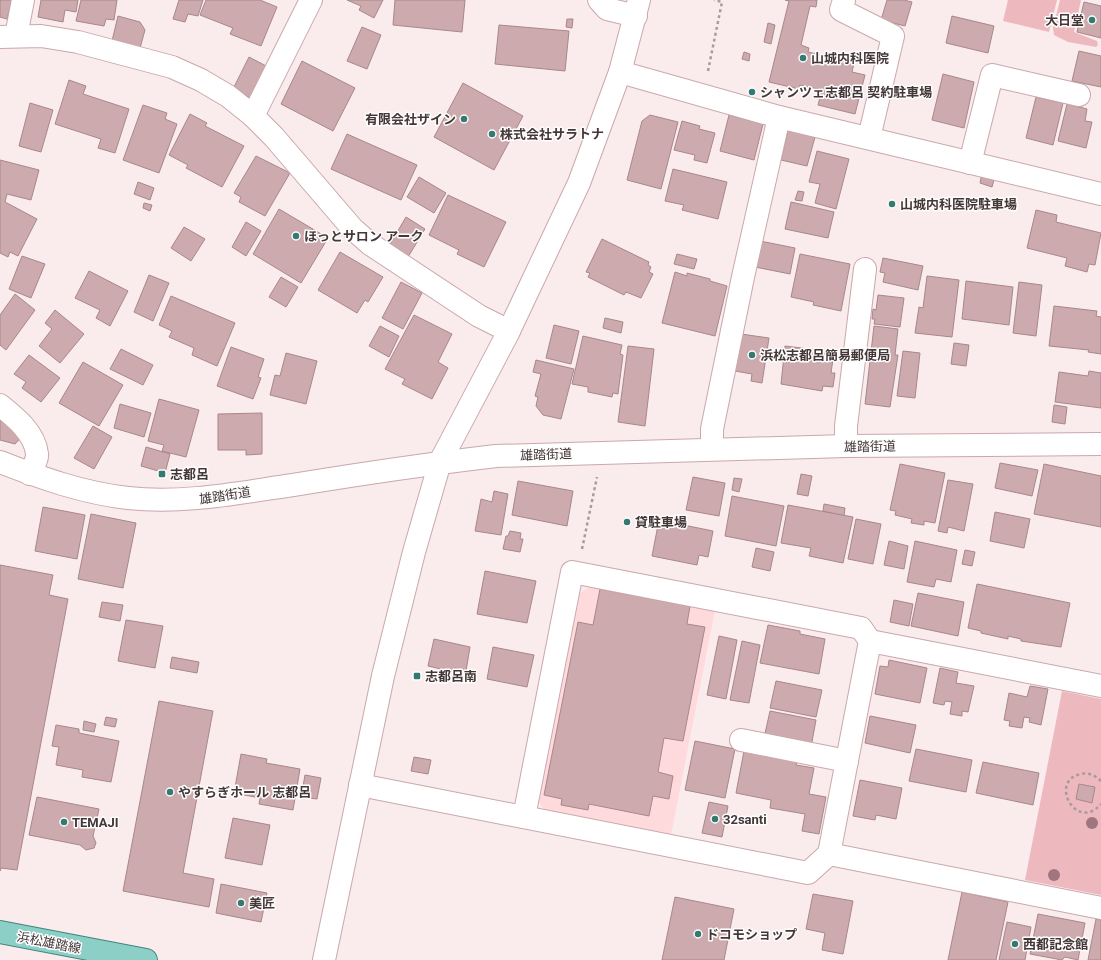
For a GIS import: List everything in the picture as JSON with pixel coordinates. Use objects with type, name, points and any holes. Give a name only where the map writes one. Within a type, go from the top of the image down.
[{"type":"main road","name":"浜松雄踏線","points":[[0,932],[146,960]]},
{"type":"street","points":[[23,0],[8,36],[41,36],[78,42],[172,67],[201,80],[221,92],[253,116],[274,137],[356,232],[370,244],[479,316],[508,331]]},
{"type":"street","points":[[253,116],[311,0]]},
{"type":"street","points":[[324,960],[360,784],[399,609],[440,462],[508,331],[579,183],[620,72],[638,8],[607,9],[599,0]]},
{"type":"street","points":[[844,0],[841,10],[893,36],[869,138]]},
{"type":"street","points":[[620,72],[779,117],[1101,194]]},
{"type":"street","points":[[970,163],[992,75],[1079,95]]},
{"type":"street","points":[[712,450],[712,429],[743,276],[779,117]]},
{"type":"street","points":[[846,446],[846,426],[865,269]]},
{"type":"street","points":[[0,405],[17,419],[33,439],[38,455],[30,474]]},
{"type":"street","name":"雄踏街道","points":[[0,462],[63,485],[101,494],[127,498],[186,500],[440,462],[496,456],[846,446],[1101,444]]},
{"type":"street","points":[[524,817],[572,572],[861,628],[870,640],[1101,686]]},
{"type":"street","points":[[360,784],[808,873],[828,854],[870,640]]},
{"type":"street","points":[[741,740],[847,761]]},
{"type":"street","points":[[828,854],[1101,908]]},
{"type":"path","points":[[708,72],[722,2],[714,0]]},
{"type":"path","points":[[578,572],[597,476],[596,453]]},
{"type":"path","points":[[1101,782],[1089,774],[1079,774],[1068,784],[1066,794],[1069,804],[1082,812],[1092,812],[1101,804]]},
{"type":"shaded area","points":[[1008,0],[1057,0],[1049,32],[1003,21]]},
{"type":"shaded area","points":[[1060,0],[1081,0],[1074,32],[1097,41],[1098,45],[1096,47],[1068,42],[1054,35],[1053,28]]},
{"type":"shaded area","points":[[591,586],[715,610],[671,835],[544,810],[539,802],[580,593]]},
{"type":"shaded area","points":[[1062,691],[1101,699],[1101,895],[1025,880]]},
{"type":"building","points":[[0,0],[12,0],[7,19],[0,17]]},
{"type":"building","points":[[41,0],[78,0],[76,12],[65,10],[63,22],[38,17]]},
{"type":"building","points":[[81,0],[117,0],[114,20],[106,19],[104,26],[76,21]]},
{"type":"building","points":[[179,0],[203,0],[198,16],[188,14],[185,22],[173,19]]},
{"type":"building","points":[[206,0],[260,0],[277,7],[261,46],[230,34],[233,28],[200,15]]},
{"type":"building","points":[[347,0],[383,0],[374,18],[359,10],[361,6]]},
{"type":"building","points":[[395,0],[465,0],[462,32],[393,25]]},
{"type":"building","name":"山城内科医院","points":[[785,0],[817,0],[816,7],[810,6],[801,45],[809,48],[808,52],[854,63],[852,72],[865,75],[855,114],[818,105],[822,90],[800,85],[799,89],[769,82],[789,1]]},
{"type":"building","points":[[887,0],[904,0],[912,2],[905,26],[881,20]]},
{"type":"building","points":[[1084,2],[1101,6],[1101,38],[1077,32]]},
{"type":"building","points":[[118,16],[140,22],[145,30],[140,48],[112,41]]},
{"type":"building","points":[[952,16],[994,26],[988,53],[946,43]]},
{"type":"building","points":[[567,19],[573,19],[572,28],[566,27]]},
{"type":"building","points":[[768,23],[775,25],[771,44],[764,42]]},
{"type":"building","points":[[499,25],[569,31],[565,71],[495,64]]},
{"type":"building","points":[[362,27],[381,35],[367,69],[347,61]]},
{"type":"building","points":[[1079,51],[1101,56],[1101,87],[1072,81]]},
{"type":"building","points":[[744,52],[750,54],[749,61],[742,59]]},
{"type":"building","points":[[249,57],[268,67],[252,99],[233,89]]},
{"type":"building","points":[[302,61],[355,88],[333,131],[281,104]]},
{"type":"building","points":[[943,74],[974,82],[964,128],[932,120]]},
{"type":"building","points":[[69,80],[86,86],[83,94],[129,109],[115,153],[98,148],[101,139],[55,124]]},
{"type":"building","points":[[463,83],[523,116],[494,170],[434,137]]},
{"type":"building","points":[[1036,97],[1063,103],[1053,145],[1026,138]]},
{"type":"building","points":[[30,103],[53,110],[41,152],[19,146]]},
{"type":"building","points":[[1067,104],[1087,109],[1085,121],[1092,122],[1086,148],[1058,141]]},
{"type":"building","points":[[143,105],[167,113],[165,119],[177,124],[159,173],[123,160]]},
{"type":"building","points":[[190,114],[207,123],[205,126],[244,146],[222,187],[186,168],[188,165],[169,155]]},
{"type":"building","points":[[650,115],[678,122],[661,189],[627,180],[642,121]]},
{"type":"building","points":[[729,115],[763,124],[754,160],[720,151]]},
{"type":"building","points":[[682,121],[700,126],[699,129],[715,133],[707,163],[694,160],[695,155],[674,150]]},
{"type":"building","points":[[788,130],[815,137],[807,166],[781,160]]},
{"type":"building","points":[[347,134],[417,165],[401,200],[331,169]]},
{"type":"building","points":[[817,151],[849,159],[836,209],[815,203],[820,184],[809,182]]},
{"type":"building","points":[[256,156],[290,173],[265,216],[239,202],[241,197],[234,193]]},
{"type":"building","points":[[0,160],[39,170],[31,200],[7,194],[5,202],[37,219],[18,256],[10,252],[8,257],[0,253]]},
{"type":"building","points":[[673,169],[727,182],[718,219],[682,210],[684,205],[665,201]]},
{"type":"building","points":[[982,173],[995,176],[992,187],[980,183]]},
{"type":"building","points":[[419,177],[446,193],[434,213],[407,197]]},
{"type":"building","points":[[138,182],[154,188],[150,200],[134,194]]},
{"type":"building","points":[[798,191],[804,192],[802,201],[795,200]]},
{"type":"building","points":[[448,195],[506,222],[484,267],[457,254],[459,250],[429,235]]},
{"type":"building","points":[[791,202],[834,212],[828,238],[785,229]]},
{"type":"building","points":[[144,203],[152,205],[150,211],[143,208]]},
{"type":"building","points":[[279,209],[328,238],[301,283],[253,254]]},
{"type":"building","points":[[1036,210],[1057,215],[1056,222],[1101,233],[1095,265],[1089,264],[1087,272],[1065,266],[1067,258],[1027,248]]},
{"type":"building","points":[[406,217],[425,229],[408,257],[389,246]]},
{"type":"building","points":[[246,222],[261,231],[246,256],[232,247]]},
{"type":"building","points":[[184,227],[205,239],[191,261],[171,248]]},
{"type":"building","points":[[602,239],[649,262],[648,265],[651,267],[649,272],[653,274],[641,298],[626,292],[624,295],[588,277],[590,273],[586,272]]},
{"type":"building","points":[[760,241],[795,248],[790,274],[755,267]]},
{"type":"building","points":[[340,252],[383,277],[368,302],[365,300],[357,313],[318,290]]},
{"type":"building","points":[[677,254],[697,259],[694,269],[674,264]]},
{"type":"building","points":[[800,254],[850,264],[841,311],[813,305],[814,302],[791,297]]},
{"type":"building","points":[[22,256],[45,264],[31,298],[9,289]]},
{"type":"building","points":[[883,258],[923,266],[918,290],[883,282],[885,273],[880,272]]},
{"type":"building","points":[[89,271],[128,291],[110,326],[96,318],[100,310],[75,298]]},
{"type":"building","points":[[675,272],[687,276],[687,273],[710,279],[710,281],[727,286],[715,336],[662,323]]},
{"type":"building","points":[[149,275],[169,283],[153,321],[134,312]]},
{"type":"building","points":[[927,276],[959,280],[952,337],[915,333],[919,307],[923,308]]},
{"type":"building","points":[[281,277],[298,287],[286,307],[269,297]]},
{"type":"building","points":[[966,281],[1013,287],[1009,325],[962,319]]},
{"type":"building","points":[[401,282],[422,293],[403,329],[382,318]]},
{"type":"building","points":[[1019,282],[1042,285],[1036,336],[1013,333]]},
{"type":"building","points":[[15,294],[35,310],[6,350],[0,345],[0,315]]},
{"type":"building","points":[[878,295],[904,298],[900,327],[874,324],[875,319],[872,319],[873,309],[876,310]]},
{"type":"building","points":[[171,296],[235,323],[217,366],[192,355],[194,348],[169,337],[172,331],[159,325]]},
{"type":"building","points":[[1054,306],[1097,311],[1096,316],[1101,317],[1101,354],[1088,352],[1089,350],[1049,346]]},
{"type":"building","points":[[55,310],[84,334],[60,363],[39,346],[52,329],[45,323]]},
{"type":"building","points":[[414,315],[452,334],[438,362],[448,368],[432,399],[402,384],[405,379],[385,369]]},
{"type":"building","points":[[605,318],[623,322],[621,333],[603,328]]},
{"type":"building","points":[[554,325],[579,331],[571,364],[546,358]]},
{"type":"building","points":[[380,326],[399,336],[389,357],[369,346]]},
{"type":"building","points":[[874,326],[898,329],[895,355],[898,355],[890,407],[865,404]]},
{"type":"building","name":"浜松志都呂簡易郵便局","points":[[741,334],[769,338],[762,383],[751,381],[752,374],[735,371]]},
{"type":"building","points":[[583,336],[622,345],[620,354],[623,355],[618,394],[613,393],[612,397],[588,392],[588,387],[572,384]]},
{"type":"building","points":[[954,343],[969,345],[966,366],[951,364]]},
{"type":"building","points":[[628,346],[654,349],[645,426],[618,422]]},
{"type":"building","points":[[785,346],[834,352],[831,373],[835,373],[833,387],[823,386],[822,391],[781,384]]},
{"type":"building","points":[[231,347],[264,359],[258,377],[261,378],[253,399],[217,386]]},
{"type":"building","points":[[121,349],[153,365],[143,385],[110,369]]},
{"type":"building","points":[[903,351],[920,353],[915,398],[897,396]]},
{"type":"building","points":[[286,353],[317,361],[306,404],[270,395],[275,375],[280,376]]},
{"type":"building","points":[[29,355],[60,378],[41,402],[22,388],[26,382],[14,374]]},
{"type":"building","points":[[536,360],[574,369],[561,419],[543,415],[536,406],[538,397],[535,396],[541,374],[533,372]]},
{"type":"building","points":[[83,362],[123,385],[99,426],[59,403]]},
{"type":"building","points":[[1089,371],[1101,373],[1101,408],[1055,402],[1059,372],[1088,376]]},
{"type":"building","points":[[159,399],[199,410],[186,457],[162,451],[164,445],[148,441]]},
{"type":"building","points":[[120,404],[151,413],[144,437],[114,428]]},
{"type":"building","points":[[1054,405],[1067,407],[1065,424],[1052,422]]},
{"type":"building","points":[[0,413],[24,434],[15,444],[0,440]]},
{"type":"building","points":[[262,413],[262,454],[246,455],[246,450],[218,450],[218,414]]},
{"type":"building","points":[[93,426],[112,437],[94,469],[74,458]]},
{"type":"building","points":[[146,447],[170,454],[165,473],[141,466]]},
{"type":"building","points":[[1000,463],[1038,470],[1032,496],[995,488]]},
{"type":"building","points":[[900,464],[945,473],[935,523],[924,521],[924,525],[911,523],[912,519],[895,515],[896,511],[890,510]]},
{"type":"building","points":[[1044,464],[1101,476],[1101,527],[1034,514]]},
{"type":"building","points":[[801,474],[812,476],[808,496],[797,494]]},
{"type":"building","points":[[693,477],[725,483],[719,516],[686,510]]},
{"type":"building","points":[[734,478],[742,479],[739,492],[732,490]]},
{"type":"building","points":[[948,480],[973,484],[964,531],[948,527],[947,533],[938,531]]},
{"type":"building","points":[[518,481],[573,491],[567,526],[512,515]]},
{"type":"building","points":[[494,491],[508,494],[501,535],[475,531],[481,499],[492,502]]},
{"type":"building","points":[[732,496],[784,506],[776,546],[725,536]]},
{"type":"building","points":[[824,504],[845,508],[844,516],[823,511]]},
{"type":"building","points":[[788,505],[853,517],[843,563],[809,556],[811,548],[781,543]]},
{"type":"building","points":[[43,507],[85,515],[77,559],[35,551]]},
{"type":"building","points":[[995,512],[1030,519],[1024,548],[990,541]]},
{"type":"building","points":[[91,514],[136,523],[123,588],[78,579]]},
{"type":"building","points":[[856,519],[881,524],[873,564],[848,559]]},
{"type":"building","points":[[659,520],[713,531],[708,557],[699,555],[697,565],[652,556]]},
{"type":"building","points":[[510,531],[521,533],[520,539],[523,539],[520,552],[503,549],[506,536],[508,536]]},
{"type":"building","points":[[889,541],[908,546],[904,569],[884,565]]},
{"type":"building","points":[[915,541],[957,550],[951,582],[936,579],[934,587],[907,582]]},
{"type":"building","points":[[756,548],[774,552],[770,571],[752,567]]},
{"type":"building","points":[[965,550],[975,552],[972,566],[962,564]]},
{"type":"building","points":[[0,565],[53,575],[49,595],[68,599],[17,870],[1,868],[0,871]]},
{"type":"building","points":[[485,571],[536,581],[527,623],[477,614]]},
{"type":"building","points":[[977,584],[1070,603],[1061,647],[1021,641],[1021,639],[1008,636],[1008,639],[981,633],[981,631],[968,628]]},
{"type":"building","points":[[600,589],[690,606],[687,624],[705,627],[683,741],[664,738],[658,772],[673,776],[669,799],[653,796],[649,816],[589,804],[588,810],[561,805],[562,799],[544,795],[578,622],[593,625]]},
{"type":"building","points":[[918,593],[964,602],[958,636],[911,626]]},
{"type":"building","points":[[894,600],[913,604],[909,626],[890,622]]},
{"type":"building","points":[[102,602],[123,605],[120,621],[99,617]]},
{"type":"building","points":[[126,620],[163,626],[155,668],[118,661]]},
{"type":"building","points":[[768,625],[800,631],[800,634],[825,639],[819,674],[760,663]]},
{"type":"building","points":[[719,636],[737,640],[726,699],[707,695]]},
{"type":"building","points":[[434,639],[470,647],[466,671],[455,668],[454,672],[428,666]]},
{"type":"building","points":[[742,641],[760,645],[749,703],[730,700]]},
{"type":"building","points":[[493,647],[534,655],[527,687],[487,679]]},
{"type":"building","points":[[172,657],[199,662],[197,673],[170,668]]},
{"type":"building","points":[[889,660],[927,668],[920,703],[875,694],[880,666],[888,667]]},
{"type":"building","points":[[940,668],[958,672],[956,683],[974,686],[968,712],[962,711],[962,716],[950,714],[952,702],[945,701],[944,705],[933,703]]},
{"type":"building","points":[[776,681],[822,690],[816,717],[770,708]]},
{"type":"building","points":[[1030,686],[1048,689],[1041,725],[1029,722],[1030,718],[1024,717],[1022,728],[1009,726],[1010,721],[1004,720],[1009,693],[1027,697]]},
{"type":"building","name":"やすらぎホール 志都呂","points":[[159,701],[213,711],[183,873],[214,879],[209,907],[123,891]]},
{"type":"building","points":[[770,711],[816,720],[811,747],[764,738]]},
{"type":"building","points":[[870,716],[916,725],[910,753],[865,743]]},
{"type":"building","points":[[106,717],[117,719],[115,727],[104,725]]},
{"type":"building","points":[[84,721],[96,724],[94,732],[83,730]]},
{"type":"building","points":[[56,725],[79,729],[79,733],[119,741],[111,782],[82,777],[83,770],[56,765],[59,747],[52,746]]},
{"type":"building","points":[[695,741],[735,749],[725,798],[685,790]]},
{"type":"building","points":[[916,749],[972,760],[966,792],[909,781]]},
{"type":"building","points":[[744,751],[797,761],[796,765],[814,768],[809,794],[826,797],[819,834],[802,831],[805,814],[770,808],[771,800],[736,793]]},
{"type":"building","points":[[241,754],[267,759],[266,763],[300,769],[293,810],[259,804],[260,798],[234,793]]},
{"type":"building","points":[[414,757],[431,760],[428,774],[411,771]]},
{"type":"building","points":[[983,762],[1039,773],[1033,805],[976,793]]},
{"type":"building","points":[[305,775],[321,778],[317,799],[301,797]]},
{"type":"building","points":[[860,780],[902,788],[896,819],[876,815],[875,820],[853,816]]},
{"type":"building","points":[[1079,784],[1095,787],[1092,803],[1076,799]]},
{"type":"building","name":"TEMAJI","points":[[37,797],[99,809],[93,836],[96,843],[94,848],[86,850],[80,845],[29,835]]},
{"type":"building","name":"32santi","points":[[709,802],[728,806],[722,837],[702,833]]},
{"type":"building","points":[[233,818],[270,825],[262,865],[225,858]]},
{"type":"building","points":[[221,884],[267,893],[261,922],[216,913]]},
{"type":"building","points":[[962,892],[1008,902],[996,960],[948,960]]},
{"type":"building","points":[[813,894],[853,901],[843,954],[822,950],[825,933],[806,929]]},
{"type":"building","name":"ドコモショップ","points":[[675,897],[734,909],[724,960],[662,960]]},
{"type":"building","points":[[1038,914],[1085,923],[1078,960],[1065,957],[1062,960],[1030,954]]},
{"type":"building","points":[[1096,919],[1101,920],[1101,960],[1088,960]]},
{"type":"building","name":"西都記念館","points":[[1007,922],[1031,927],[1025,960],[999,960]]},
{"type":"place","name":"大日堂","points":[[1092,20]]},
{"type":"place","name":"山城内科医院","points":[[803,58]]},
{"type":"place","name":"シャンツェ志都呂 契約駐車場","points":[[752,92]]},
{"type":"place","name":"有限会社ザイン","points":[[464,119]]},
{"type":"place","name":"株式会社サラトナ","points":[[492,134]]},
{"type":"place","name":"山城内科医院駐車場","points":[[892,204]]},
{"type":"place","name":"ほっとサロン アーク","points":[[296,236]]},
{"type":"place","name":"浜松志都呂簡易郵便局","points":[[752,355]]},
{"type":"place","name":"志都呂","points":[[162,474]]},
{"type":"place","name":"貸駐車場","points":[[627,522]]},
{"type":"place","name":"志都呂南","points":[[417,676]]},
{"type":"place","name":"やすらぎホール 志都呂","points":[[170,792]]},
{"type":"place","name":"32santi","points":[[715,819]]},
{"type":"place","name":"TEMAJI","points":[[64,822]]},
{"type":"place","name":"美匠","points":[[241,903]]},
{"type":"place","name":"ドコモショップ","points":[[698,934]]},
{"type":"place","name":"西都記念館","points":[[1015,944]]}]
